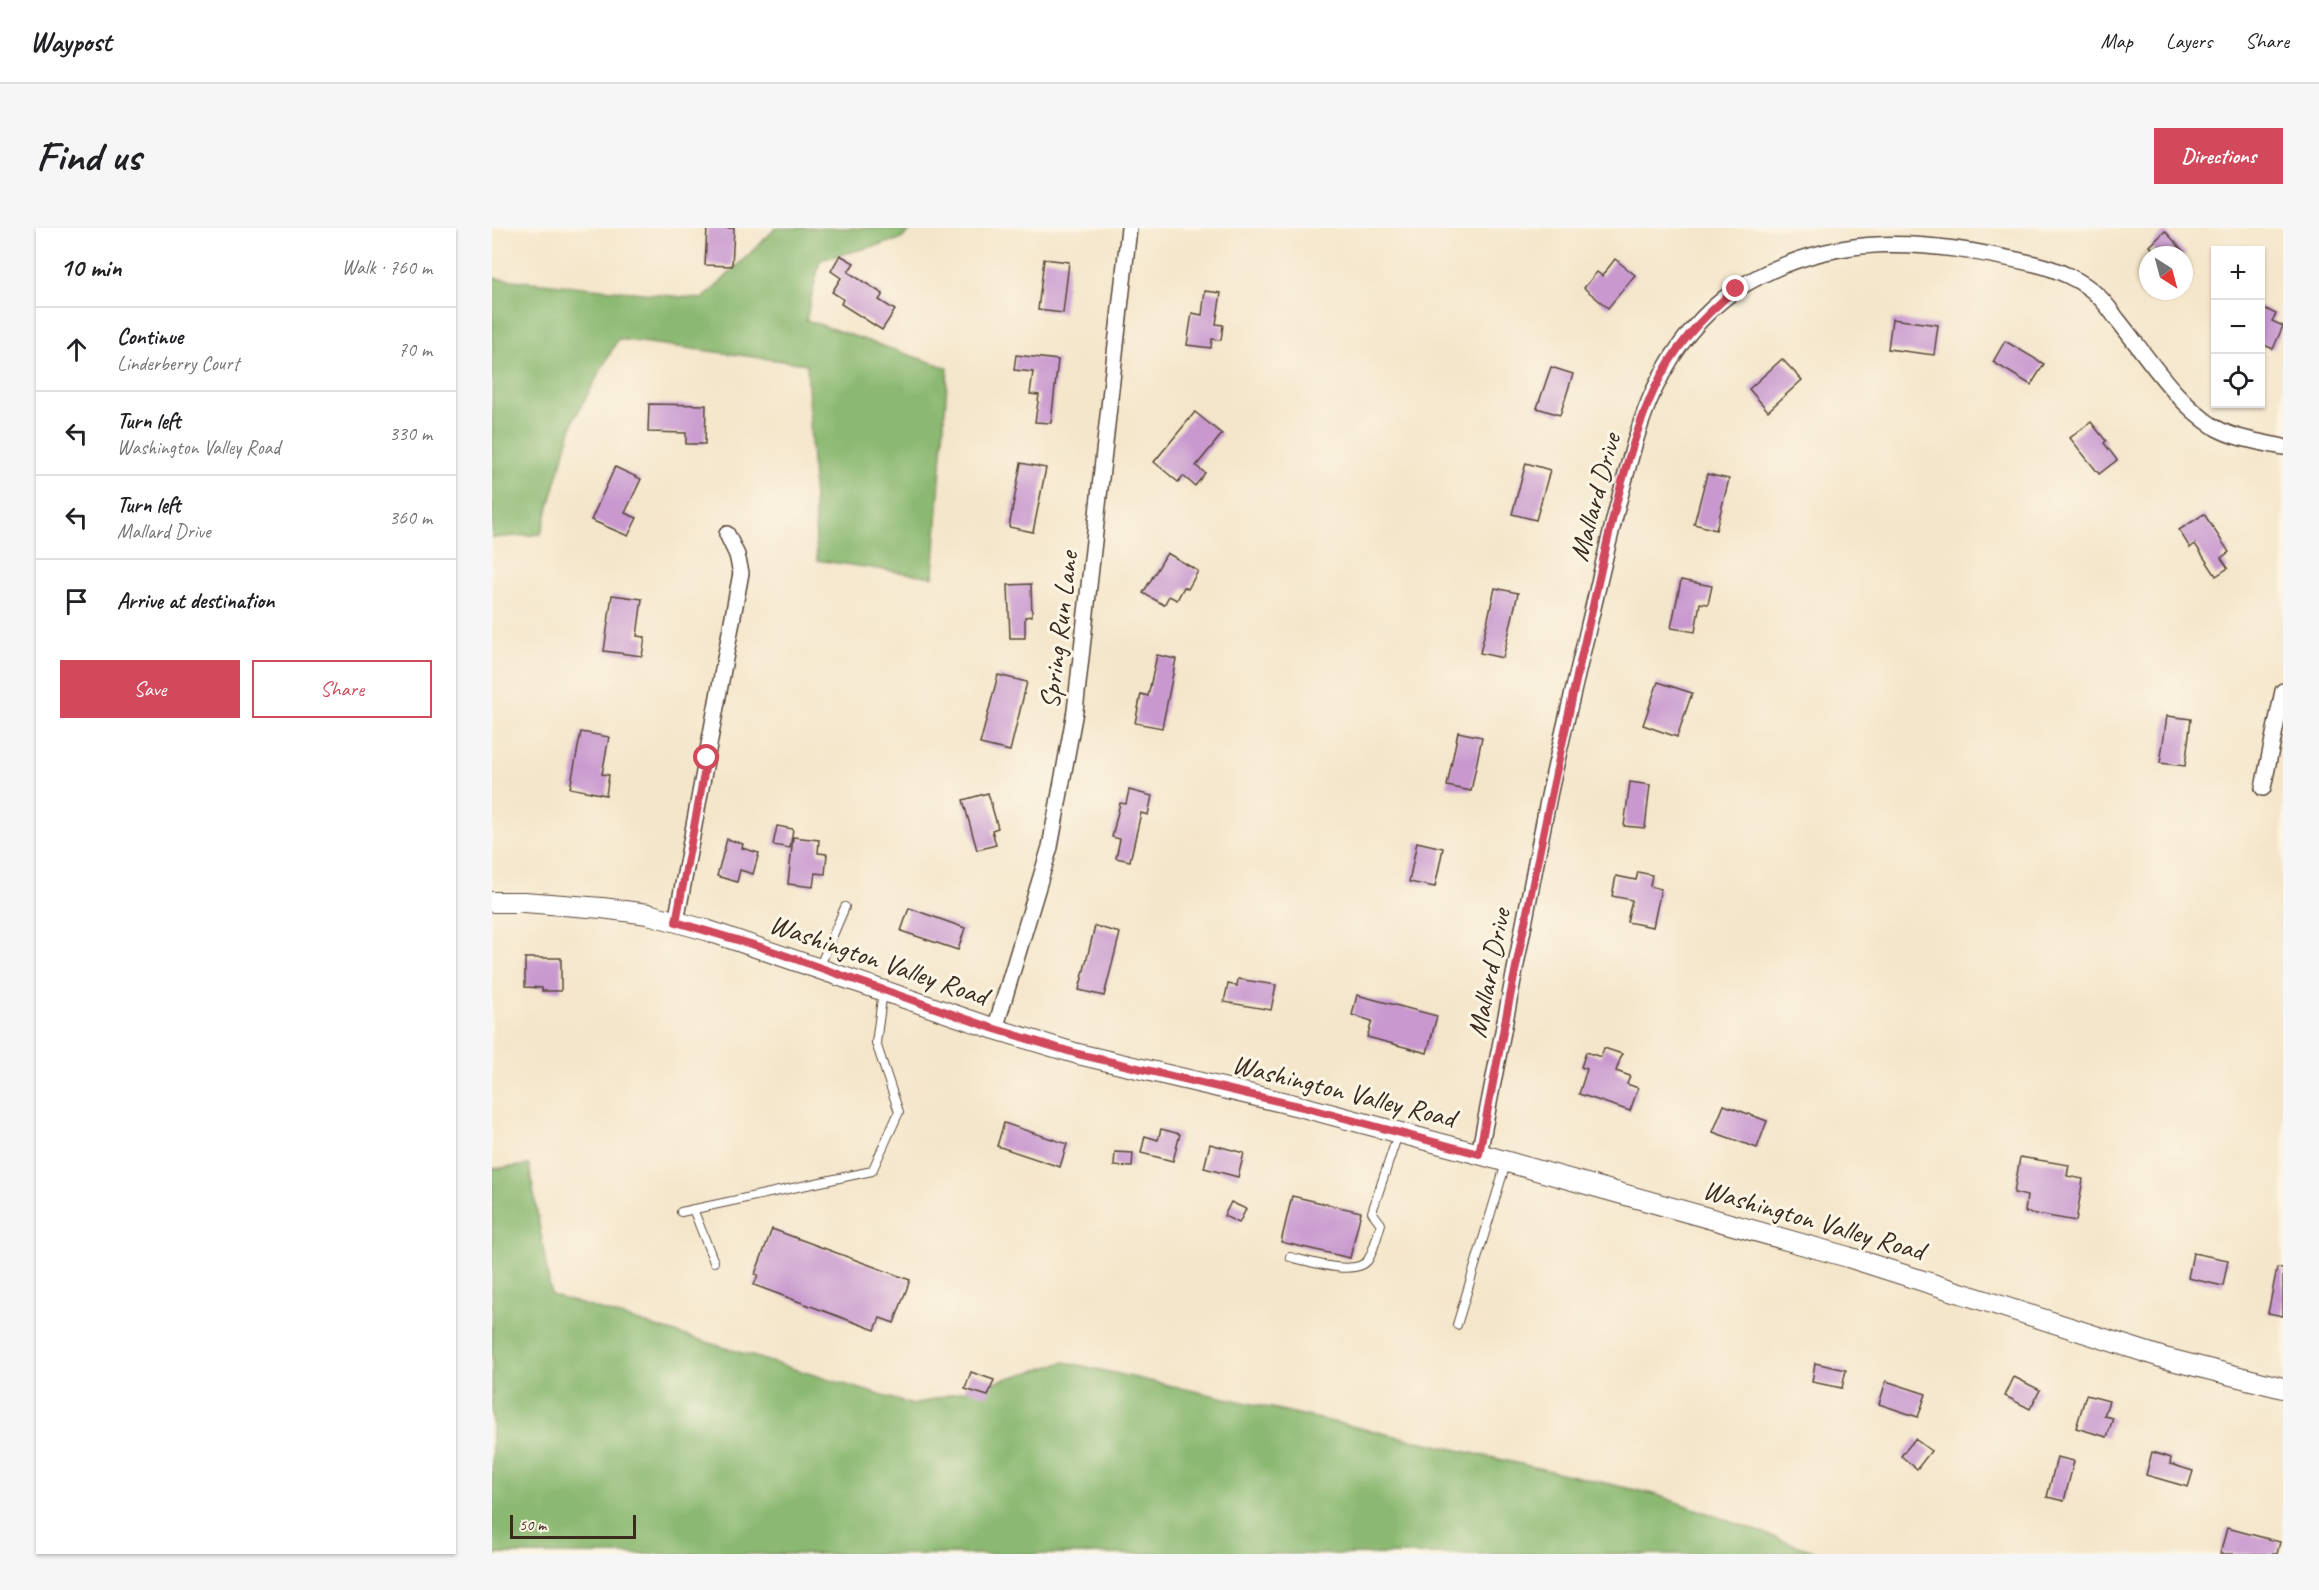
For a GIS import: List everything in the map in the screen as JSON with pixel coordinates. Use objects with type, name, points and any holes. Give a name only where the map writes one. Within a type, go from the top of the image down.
[{"type":"street","name":"Spring Run Lane","points":[[995,1029],[1050,847],[1075,711],[1129,228]]},
{"type":"street","name":"Mallard Drive","points":[[1479,1154],[1550,791],[1615,512],[1638,431],[1653,391],[1674,352],[1704,316],[1736,289],[1780,263],[1821,250],[1858,242],[1886,240],[1931,243],[2041,266],[2078,281],[2098,295],[2181,398],[2198,415],[2230,434],[2283,447]]},
{"type":"street","points":[[676,922],[741,573],[738,555],[727,534]]},
{"type":"street","points":[[2263,788],[2283,691]]},
{"type":"street","name":"Washington Valley Road","points":[[492,902],[524,902],[648,914],[717,933],[995,1029],[1078,1054],[1303,1107],[1479,1154],[1848,1257],[2164,1358],[2283,1388]]},
{"type":"lane","points":[[819,968],[845,907]]},
{"type":"lane","points":[[681,1212],[872,1171],[899,1112],[876,1043],[883,990]]},
{"type":"lane","points":[[1290,1257],[1350,1269],[1365,1264],[1381,1224],[1372,1212],[1399,1133]]},
{"type":"lane","points":[[1457,1325],[1507,1162]]},
{"type":"lane","points":[[693,1209],[714,1262]]},
{"type":"green space","points":[[776,228],[913,228],[901,239],[820,260],[806,320],[948,368],[933,577],[817,560],[807,364],[618,339],[574,419],[541,534],[492,538],[492,278],[703,299]]},
{"type":"green space","points":[[529,1165],[551,1295],[913,1405],[1065,1362],[1654,1494],[1821,1554],[492,1554],[492,1169]]},
{"type":"building","points":[[707,228],[734,228],[732,266],[705,265]]},
{"type":"building","points":[[2165,231],[2179,246],[2150,246]]},
{"type":"building","points":[[840,255],[854,263],[848,272],[883,294],[879,300],[895,310],[882,330],[841,304],[843,299],[832,292],[841,278],[831,271]]},
{"type":"building","points":[[1044,259],[1069,262],[1063,313],[1038,310]]},
{"type":"building","points":[[1615,259],[1635,275],[1608,308],[1584,288],[1597,272],[1602,276]]},
{"type":"building","points":[[1205,291],[1221,293],[1216,324],[1223,325],[1221,340],[1212,339],[1211,348],[1187,345],[1192,313],[1202,315]]},
{"type":"building","points":[[2265,308],[2276,314],[2272,321],[2283,326],[2273,349],[2265,345]]},
{"type":"building","points":[[1892,319],[1938,325],[1934,355],[1888,349]]},
{"type":"building","points":[[2005,341],[2044,364],[2031,385],[1993,362]]},
{"type":"building","points":[[1016,355],[1058,360],[1051,423],[1035,422],[1039,395],[1030,394],[1033,372],[1014,370]]},
{"type":"building","points":[[1782,359],[1802,380],[1768,411],[1749,389]]},
{"type":"building","points":[[1551,367],[1573,374],[1560,415],[1537,408]]},
{"type":"building","points":[[649,404],[706,405],[705,444],[686,444],[686,433],[648,432]]},
{"type":"building","points":[[1195,412],[1222,434],[1196,466],[1205,473],[1195,486],[1183,476],[1178,482],[1154,462]]},
{"type":"building","points":[[2091,422],[2117,460],[2099,474],[2070,438]]},
{"type":"building","points":[[1021,463],[1046,468],[1033,532],[1009,527]]},
{"type":"building","points":[[1526,463],[1550,470],[1536,520],[1512,514]]},
{"type":"building","points":[[615,467],[641,479],[625,513],[637,518],[628,536],[591,520]]},
{"type":"building","points":[[1707,474],[1729,479],[1716,530],[1694,524]]},
{"type":"building","points":[[2204,514],[2229,552],[2221,558],[2228,568],[2216,576],[2195,544],[2190,548],[2179,530]]},
{"type":"building","points":[[1167,553],[1198,571],[1188,589],[1184,587],[1177,600],[1169,596],[1164,605],[1143,593]]},
{"type":"building","points":[[1681,580],[1712,586],[1708,604],[1700,603],[1695,632],[1671,628]]},
{"type":"building","points":[[1031,584],[1032,616],[1025,617],[1025,638],[1010,638],[1008,585]]},
{"type":"building","points":[[1495,588],[1518,593],[1503,658],[1480,653]]},
{"type":"building","points":[[612,595],[642,599],[637,636],[645,637],[642,656],[604,651]]},
{"type":"building","points":[[1157,655],[1176,659],[1162,728],[1135,723],[1141,694],[1148,696]]},
{"type":"building","points":[[998,675],[1027,682],[1010,751],[980,744]]},
{"type":"building","points":[[1658,682],[1692,693],[1677,737],[1643,725]]},
{"type":"building","points":[[2167,716],[2191,719],[2185,766],[2160,763]]},
{"type":"building","points":[[581,732],[609,737],[602,774],[609,775],[606,795],[570,788]]},
{"type":"building","points":[[1458,732],[1482,737],[1471,791],[1447,786]]},
{"type":"building","points":[[1630,782],[1650,785],[1645,828],[1624,826]]},
{"type":"building","points":[[1129,790],[1152,796],[1148,815],[1141,813],[1130,861],[1116,858],[1120,839],[1112,837],[1120,803],[1126,804]]},
{"type":"building","points":[[988,793],[998,828],[992,830],[996,845],[977,850],[963,800]]},
{"type":"building","points":[[777,826],[793,829],[790,848],[773,845]]},
{"type":"building","points":[[793,837],[819,840],[818,853],[827,854],[825,874],[815,873],[813,887],[788,884]]},
{"type":"building","points":[[727,839],[743,844],[742,848],[759,853],[753,874],[740,870],[737,882],[717,876]]},
{"type":"building","points":[[1417,842],[1443,848],[1435,887],[1409,882]]},
{"type":"building","points":[[1638,872],[1652,875],[1650,886],[1661,889],[1653,927],[1627,922],[1632,900],[1612,896],[1616,876],[1636,880]]},
{"type":"building","points":[[909,908],[965,928],[958,950],[901,931]]},
{"type":"building","points":[[1095,926],[1120,933],[1104,996],[1079,990]]},
{"type":"building","points":[[525,958],[561,958],[561,991],[542,991],[542,988],[525,987]]},
{"type":"building","points":[[1238,979],[1276,985],[1271,1010],[1224,1002],[1228,984],[1237,986]]},
{"type":"building","points":[[1357,995],[1437,1016],[1427,1053],[1367,1037],[1372,1021],[1352,1015]]},
{"type":"building","points":[[1604,1048],[1622,1054],[1616,1071],[1630,1076],[1627,1084],[1638,1088],[1630,1111],[1579,1094],[1587,1069],[1581,1067],[1586,1052],[1601,1057]]},
{"type":"building","points":[[1724,1105],[1767,1121],[1757,1148],[1713,1132]]},
{"type":"building","points":[[1004,1123],[1067,1144],[1060,1167],[997,1146]]},
{"type":"building","points":[[1161,1129],[1180,1134],[1173,1161],[1141,1153],[1145,1136],[1158,1140]]},
{"type":"building","points":[[1210,1144],[1244,1153],[1238,1177],[1204,1168]]},
{"type":"building","points":[[1115,1152],[1133,1153],[1132,1167],[1114,1166]]},
{"type":"building","points":[[2020,1157],[2069,1165],[2067,1176],[2083,1179],[2076,1221],[2025,1212],[2027,1196],[2014,1193]]},
{"type":"building","points":[[1292,1196],[1361,1212],[1350,1258],[1281,1242]]},
{"type":"building","points":[[1231,1202],[1246,1209],[1239,1223],[1224,1216]]},
{"type":"building","points":[[772,1229],[910,1280],[894,1323],[880,1318],[875,1330],[754,1285],[758,1275],[755,1274]]},
{"type":"building","points":[[2193,1253],[2228,1260],[2223,1286],[2188,1278]]},
{"type":"building","points":[[2277,1268],[2283,1269],[2283,1316],[2268,1313]]},
{"type":"building","points":[[1815,1363],[1846,1370],[1842,1388],[1812,1382]]},
{"type":"building","points":[[971,1372],[994,1380],[988,1396],[965,1389]]},
{"type":"building","points":[[2014,1377],[2040,1390],[2030,1409],[2005,1396]]},
{"type":"building","points":[[1886,1381],[1926,1394],[1918,1417],[1879,1404]]},
{"type":"building","points":[[2086,1395],[2109,1401],[2104,1416],[2113,1418],[2107,1437],[2076,1428]]},
{"type":"building","points":[[1915,1439],[1931,1451],[1917,1469],[1901,1456]]},
{"type":"building","points":[[2152,1452],[2171,1458],[2170,1464],[2193,1471],[2188,1487],[2146,1475]]},
{"type":"building","points":[[2057,1457],[2074,1461],[2064,1501],[2047,1497]]},
{"type":"building","points":[[2227,1528],[2280,1542],[2277,1554],[2220,1554]]},
{"type":"route","points":[[707,758],[676,922],[761,947],[995,1029],[1078,1054],[1303,1107],[1479,1154],[1550,791],[1615,512],[1638,431],[1653,391],[1674,352],[1704,316],[1736,289]]}]
